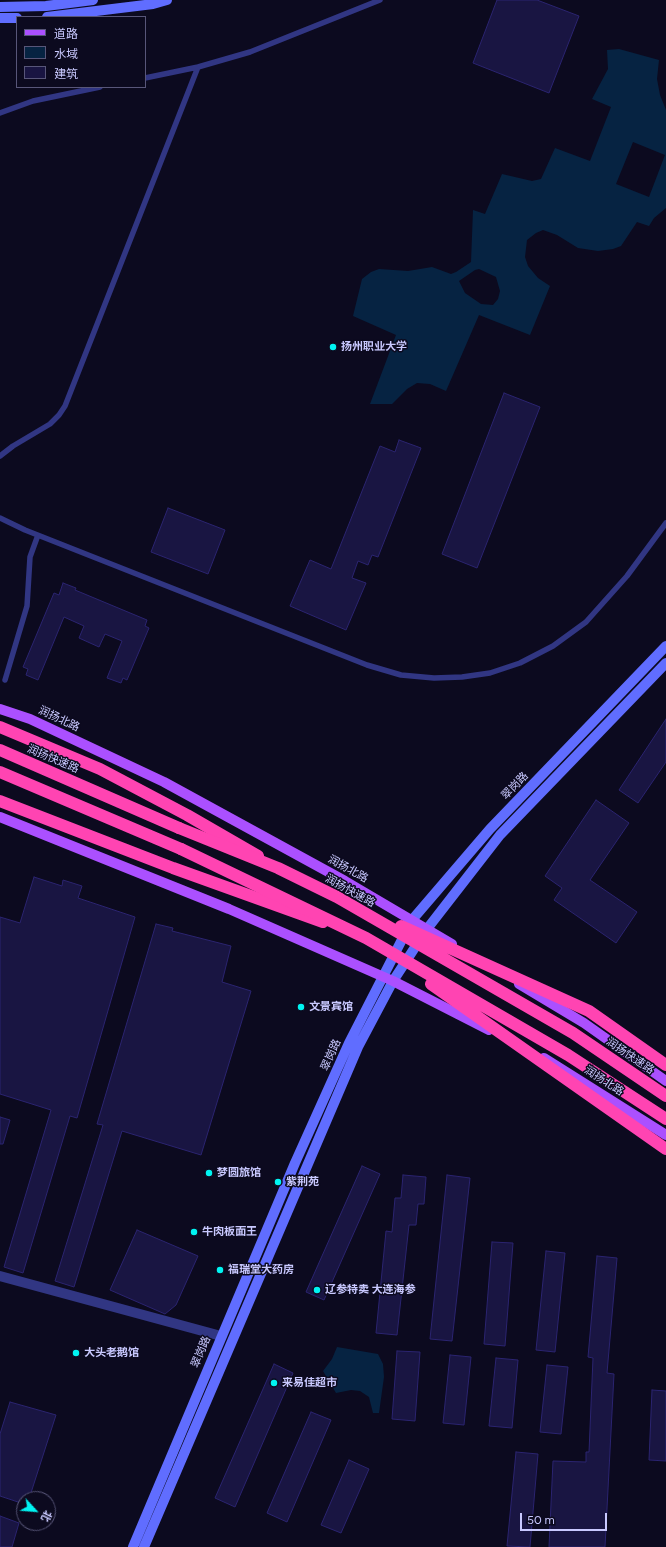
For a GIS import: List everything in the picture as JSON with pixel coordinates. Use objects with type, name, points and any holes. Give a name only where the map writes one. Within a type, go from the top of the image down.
[{"type":"highway","points":[[0,727],[100,769],[187,815],[278,868]]},
{"type":"highway","name":"润扬快速路","points":[[0,750],[180,828],[278,868],[337,897],[573,1033],[666,1096]]},
{"type":"highway","points":[[0,772],[182,849],[366,938],[568,1055],[666,1119]]},
{"type":"highway","points":[[0,801],[173,868],[366,938],[666,1149]]},
{"type":"highway","points":[[337,897],[589,1011],[666,1065]]},
{"type":"main road","name":"润扬北路","points":[[0,709],[30,719],[164,782],[345,881],[584,1023],[666,1081]]},
{"type":"main road","name":"润扬北路","points":[[0,817],[229,909],[393,981],[558,1065],[666,1135]]},
{"type":"street","points":[[0,7],[46,6],[93,0]]},
{"type":"street","points":[[55,16],[153,4],[167,0]]},
{"type":"street","points":[[0,18],[16,18]]},
{"type":"street","name":"翠岗路","points":[[133,1547],[301,1149],[349,1043],[412,920],[490,829],[666,646]]},
{"type":"street","name":"翠岗路","points":[[144,1547],[355,1055],[393,981],[427,929],[500,835],[666,663]]},
{"type":"street","points":[[0,1276],[221,1336]]},
{"type":"lane","points":[[146,78],[198,67],[250,52],[380,0]]},
{"type":"lane","points":[[0,456],[12,446],[50,424],[65,406],[198,67]]},
{"type":"lane","points":[[0,113],[33,101],[95,88]]},
{"type":"lane","points":[[0,518],[38,535],[367,665],[401,675],[462,677],[490,673],[520,663],[553,646],[586,622],[627,576],[666,523]]},
{"type":"lane","points":[[5,680],[27,606],[30,557],[38,535]]},
{"type":"water","points":[[619,49],[659,60],[657,79],[660,95],[666,110],[666,208],[654,218],[649,226],[637,222],[621,246],[613,249],[598,251],[578,248],[557,235],[543,230],[536,233],[527,240],[525,257],[528,266],[538,278],[550,286],[530,335],[479,315],[446,391],[430,384],[417,383],[407,389],[392,404],[370,404],[396,335],[353,316],[362,279],[371,272],[379,269],[408,271],[432,267],[451,274],[456,272],[471,262],[473,210],[485,214],[502,174],[532,181],[541,179],[555,148],[590,161],[611,107],[592,99],[608,69],[607,50]],"holes":[[[633,142],[665,155],[649,197],[616,184]],[[479,269],[496,277],[500,291],[498,299],[493,305],[481,304],[465,293],[459,281],[475,270]]]},
{"type":"water","points":[[337,1347],[378,1354],[383,1364],[384,1377],[379,1413],[373,1413],[369,1397],[360,1391],[351,1390],[336,1393],[323,1371],[332,1359]]},
{"type":"building","points":[[497,0],[537,0],[579,16],[549,93],[473,63]]},
{"type":"building","points":[[504,393],[540,407],[477,568],[442,554]]},
{"type":"building","points":[[399,440],[421,448],[378,557],[372,555],[368,565],[358,561],[352,578],[366,583],[346,630],[290,606],[310,560],[331,569],[380,446],[395,452]]},
{"type":"building","points":[[168,508],[225,530],[208,574],[151,552]]},
{"type":"building","points":[[63,583],[76,588],[75,590],[147,620],[145,626],[149,628],[127,680],[123,678],[121,683],[107,678],[122,641],[105,634],[99,647],[79,638],[84,626],[64,617],[38,680],[26,675],[28,669],[23,667],[54,593],[59,595]]},
{"type":"building","points":[[666,719],[666,762],[638,803],[619,790]]},
{"type":"building","points":[[596,800],[629,823],[590,880],[637,912],[616,943],[554,900],[562,888],[545,876]]},
{"type":"building","points":[[34,877],[62,886],[63,880],[82,886],[78,898],[135,917],[77,1118],[70,1116],[23,1273],[4,1267],[51,1110],[0,1094],[0,917],[20,923]]},
{"type":"building","points":[[156,924],[173,928],[172,931],[231,946],[222,982],[251,991],[201,1155],[122,1131],[74,1287],[55,1281],[103,1125],[97,1124]]},
{"type":"building","points":[[0,1117],[10,1120],[3,1144],[0,1144]]},
{"type":"building","points":[[362,1166],[380,1174],[324,1300],[306,1292]]},
{"type":"building","points":[[403,1175],[426,1177],[424,1204],[418,1204],[416,1225],[409,1225],[397,1335],[376,1333],[386,1231],[392,1232],[395,1198],[401,1198]]},
{"type":"building","points":[[447,1175],[470,1178],[452,1341],[430,1339]]},
{"type":"building","points":[[137,1230],[198,1256],[176,1305],[165,1314],[110,1290]]},
{"type":"building","points":[[492,1242],[513,1243],[505,1346],[484,1344]]},
{"type":"building","points":[[546,1251],[565,1253],[555,1352],[536,1350]]},
{"type":"building","points":[[597,1256],[617,1258],[607,1373],[614,1374],[605,1547],[549,1547],[553,1461],[586,1462],[586,1452],[589,1452],[593,1358],[588,1357]]},
{"type":"building","points":[[397,1351],[420,1352],[415,1421],[392,1419]]},
{"type":"building","points":[[450,1355],[471,1357],[464,1425],[443,1423]]},
{"type":"building","points":[[496,1358],[518,1360],[512,1428],[489,1426]]},
{"type":"building","points":[[274,1364],[293,1373],[235,1507],[215,1498]]},
{"type":"building","points":[[547,1365],[568,1367],[561,1434],[540,1432]]},
{"type":"building","points":[[652,1390],[666,1391],[666,1461],[649,1460]]},
{"type":"building","points":[[10,1402],[56,1415],[32,1491],[16,1491],[16,1501],[0,1496],[0,1434]]},
{"type":"building","points":[[311,1412],[331,1420],[287,1522],[267,1513]]},
{"type":"building","points":[[516,1452],[538,1454],[530,1547],[507,1546]]},
{"type":"building","points":[[349,1460],[369,1469],[341,1533],[321,1525]]},
{"type":"building","points":[[0,1516],[16,1522],[17,1531],[12,1547],[0,1547]]},
{"type":"place","name":"扬州职业大学","points":[[333,347]]},
{"type":"place","name":"文景宾馆","points":[[301,1007]]},
{"type":"place","name":"梦圆旅馆","points":[[209,1173]]},
{"type":"place","name":"紫荆苑","points":[[278,1182]]},
{"type":"place","name":"牛肉板面王","points":[[194,1232]]},
{"type":"place","name":"福瑞堂大药房","points":[[220,1270]]},
{"type":"place","name":"辽参特卖 大连海参","points":[[317,1290]]},
{"type":"place","name":"大头老鹅馆","points":[[76,1353]]},
{"type":"place","name":"来易佳超市","points":[[274,1383]]}]
